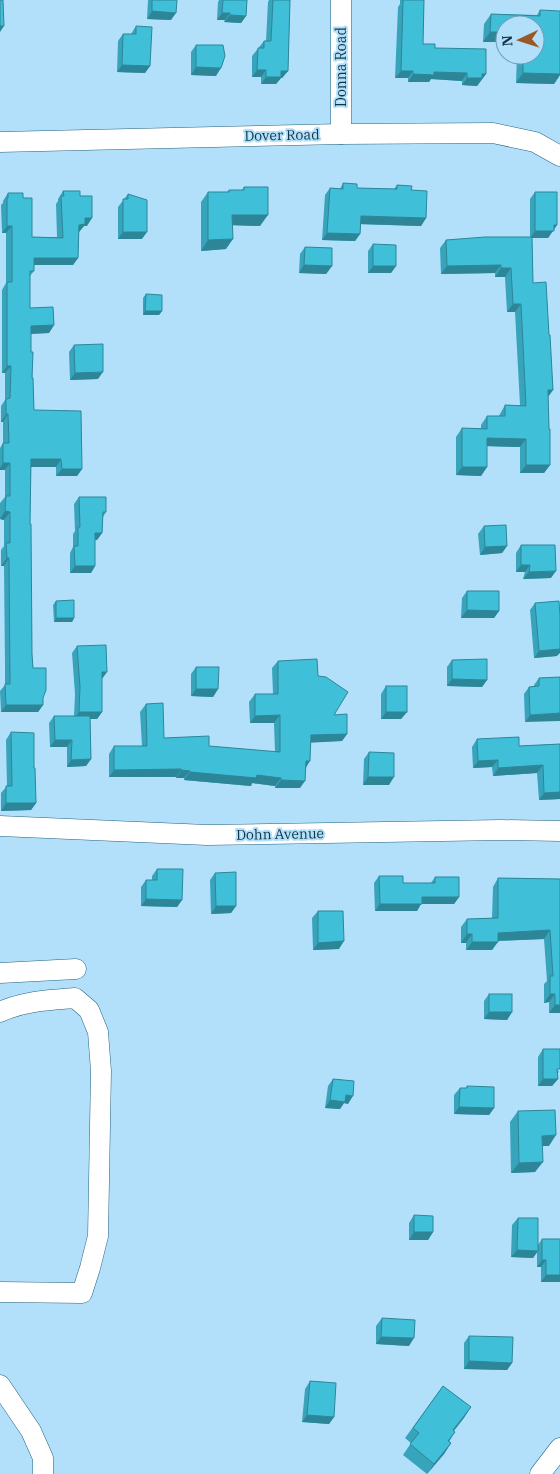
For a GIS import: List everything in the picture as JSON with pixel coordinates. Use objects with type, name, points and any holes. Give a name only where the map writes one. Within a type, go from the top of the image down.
[{"type":"street","name":"Donna Road","points":[[341,0],[341,134]]},
{"type":"street","name":"Dover Road","points":[[0,142],[341,134],[493,133],[535,142],[560,156]]},
{"type":"street","name":"Dohn Avenue","points":[[0,826],[207,835],[501,830],[560,831]]},
{"type":"street","points":[[0,973],[76,969]]},
{"type":"street","points":[[0,1012],[35,1001],[75,998],[89,1010],[98,1032],[101,1071],[98,1236],[82,1293],[0,1292]]},
{"type":"street","points":[[0,1385],[31,1431],[43,1458],[43,1474]]},
{"type":"street","points":[[540,1474],[560,1448]]},
{"type":"building","points":[[0,0],[3,0],[4,26],[0,26]]},
{"type":"building","points":[[152,0],[177,0],[176,13],[152,11]]},
{"type":"building","points":[[223,0],[247,0],[246,16],[222,13]]},
{"type":"building","points":[[273,0],[290,0],[288,71],[281,71],[281,77],[266,77],[266,70],[257,70],[258,48],[264,48],[264,41],[271,41]]},
{"type":"building","points":[[403,0],[424,0],[423,44],[435,44],[435,48],[486,49],[486,74],[482,74],[482,78],[467,78],[467,73],[434,72],[434,75],[413,74],[413,71],[401,71]]},
{"type":"building","points":[[540,10],[560,11],[560,74],[523,73],[523,65],[545,65],[545,15],[540,15]]},
{"type":"building","points":[[491,14],[516,15],[495,15],[495,32],[490,32]]},
{"type":"building","points":[[136,26],[152,27],[150,66],[122,65],[123,34],[136,34]]},
{"type":"building","points":[[196,45],[223,45],[225,56],[221,68],[196,67]]},
{"type":"building","points":[[343,183],[357,184],[357,188],[397,189],[397,185],[412,186],[411,190],[427,191],[426,218],[361,216],[360,234],[327,233],[330,188],[343,189]]},
{"type":"building","points":[[244,187],[268,187],[268,215],[232,215],[233,239],[208,240],[208,192],[244,190]]},
{"type":"building","points":[[63,191],[80,191],[80,196],[92,196],[92,218],[85,218],[85,224],[79,225],[78,258],[34,258],[34,271],[30,271],[30,308],[53,307],[54,325],[31,326],[34,410],[81,411],[82,469],[62,469],[61,459],[31,459],[32,654],[33,668],[46,668],[46,690],[43,705],[6,705],[5,684],[10,684],[9,558],[7,558],[6,543],[10,543],[10,512],[5,511],[6,496],[10,496],[10,463],[3,463],[3,443],[9,443],[6,399],[10,398],[11,366],[7,366],[7,282],[12,282],[12,226],[7,226],[7,198],[8,193],[23,193],[23,198],[32,198],[32,237],[63,238],[61,196],[64,196]]},
{"type":"building","points":[[535,192],[557,192],[557,225],[554,225],[554,231],[535,231]]},
{"type":"building","points":[[128,194],[147,200],[147,232],[123,232],[123,199],[128,199]]},
{"type":"building","points":[[485,237],[532,237],[533,283],[546,282],[553,390],[548,390],[550,465],[526,465],[526,439],[487,438],[487,467],[462,467],[462,428],[487,429],[487,416],[505,416],[505,405],[526,406],[521,304],[513,304],[511,268],[501,268],[501,265],[447,266],[446,240]]},
{"type":"building","points":[[373,244],[396,245],[396,266],[373,266]]},
{"type":"building","points":[[305,247],[332,248],[332,266],[304,265]]},
{"type":"building","points":[[146,294],[162,295],[162,311],[145,311]]},
{"type":"building","points":[[103,344],[103,372],[75,373],[74,345]]},
{"type":"building","points":[[79,497],[106,497],[106,512],[103,512],[102,533],[95,533],[95,566],[75,566],[74,546],[78,546],[78,527],[80,527]]},
{"type":"building","points":[[506,525],[507,546],[485,547],[484,526]]},
{"type":"building","points":[[521,545],[555,545],[556,571],[529,572],[530,565],[521,565]]},
{"type":"building","points":[[467,591],[499,591],[499,611],[467,610]]},
{"type":"building","points":[[74,600],[74,618],[56,618],[56,601]]},
{"type":"building","points":[[559,601],[560,649],[539,651],[535,603]]},
{"type":"building","points":[[106,645],[107,672],[102,672],[102,712],[79,712],[80,687],[77,646]]},
{"type":"building","points":[[317,659],[318,676],[326,677],[348,692],[334,715],[347,714],[347,734],[311,735],[310,761],[306,761],[305,781],[281,780],[281,778],[257,775],[256,778],[190,772],[181,769],[114,770],[114,746],[147,746],[146,704],[163,703],[164,738],[209,736],[209,746],[280,752],[280,715],[255,716],[255,694],[278,694],[278,661]]},
{"type":"building","points":[[487,659],[487,680],[452,679],[452,660]]},
{"type":"building","points":[[196,667],[219,667],[218,689],[196,689]]},
{"type":"building","points":[[560,677],[560,713],[530,715],[529,687],[539,686],[539,678]]},
{"type":"building","points":[[386,686],[407,686],[407,712],[386,712]]},
{"type":"building","points":[[54,716],[90,716],[91,759],[71,760],[72,740],[55,740]]},
{"type":"building","points":[[11,732],[34,733],[36,803],[6,803],[6,786],[12,786]]},
{"type":"building","points":[[519,737],[519,746],[560,744],[560,792],[544,793],[543,765],[498,768],[498,760],[478,761],[477,739]]},
{"type":"building","points":[[369,752],[394,753],[394,777],[368,777]]},
{"type":"building","points":[[157,869],[183,869],[182,900],[146,899],[146,880],[157,880]]},
{"type":"building","points":[[236,872],[236,906],[216,906],[215,873]]},
{"type":"building","points":[[379,876],[403,876],[403,883],[435,883],[435,877],[459,877],[459,897],[422,897],[422,904],[380,904]]},
{"type":"building","points":[[498,878],[560,879],[560,1005],[555,1005],[555,994],[550,994],[550,976],[553,976],[550,930],[498,933],[498,942],[472,942],[472,934],[467,934],[467,919],[498,918]]},
{"type":"building","points":[[318,911],[343,911],[344,941],[318,943]]},
{"type":"building","points":[[489,994],[512,994],[512,1012],[489,1012]]},
{"type":"building","points":[[543,1049],[560,1049],[560,1069],[557,1069],[558,1079],[543,1079]]},
{"type":"building","points":[[333,1079],[354,1081],[353,1096],[346,1095],[345,1102],[330,1100]]},
{"type":"building","points":[[467,1086],[494,1087],[494,1108],[459,1107],[460,1088],[467,1088]]},
{"type":"building","points":[[555,1110],[556,1135],[542,1136],[543,1162],[519,1163],[518,1111]]},
{"type":"building","points":[[414,1215],[433,1216],[433,1232],[414,1232]]},
{"type":"building","points":[[518,1218],[538,1218],[538,1251],[517,1250]]},
{"type":"building","points":[[542,1239],[560,1239],[560,1275],[546,1275],[546,1260],[542,1260]]},
{"type":"building","points":[[382,1318],[415,1320],[414,1338],[381,1337]]},
{"type":"building","points":[[469,1336],[513,1337],[512,1363],[469,1361]]},
{"type":"building","points":[[310,1381],[336,1383],[334,1417],[307,1415]]},
{"type":"building","points":[[443,1386],[471,1407],[453,1430],[455,1432],[448,1441],[451,1443],[434,1464],[410,1444],[419,1433],[413,1428]]}]
